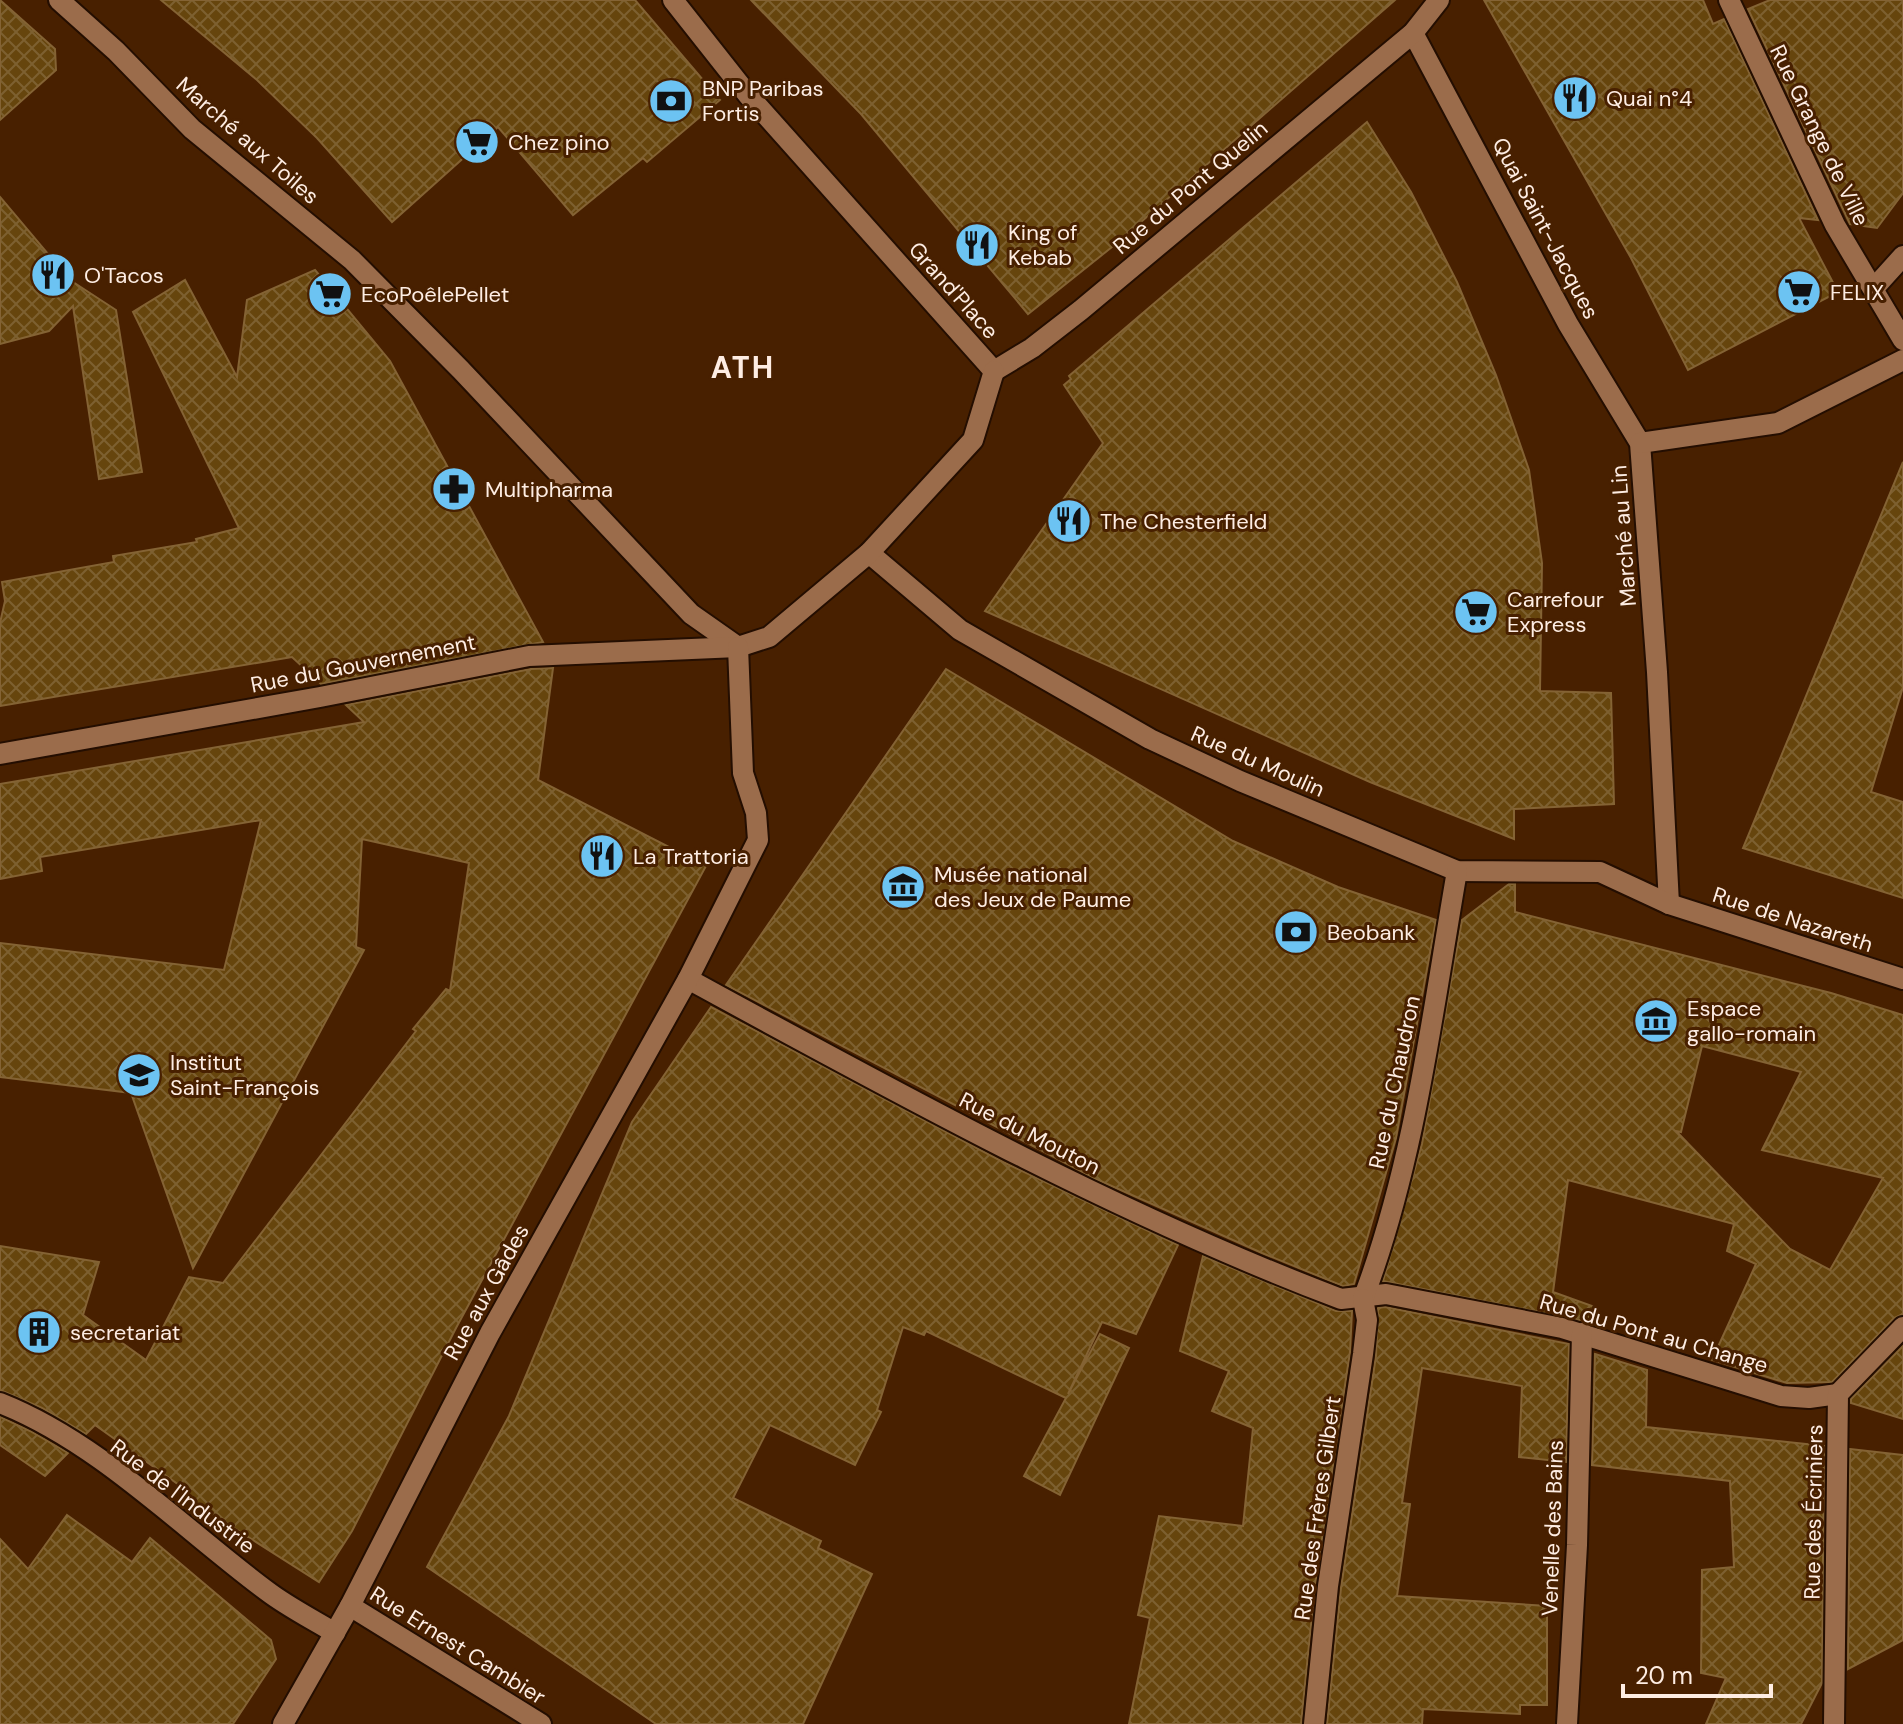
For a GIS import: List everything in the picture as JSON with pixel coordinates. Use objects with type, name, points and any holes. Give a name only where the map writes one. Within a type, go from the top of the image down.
[{"type":"street","name":"Marché aux Toiles","points":[[59,0],[116,51],[192,129],[352,260],[461,370],[691,614],[738,647]]},
{"type":"street","name":"Grand'Place","points":[[673,0],[748,95],[994,371],[973,440],[869,553],[769,637],[738,647]]},
{"type":"street","name":"Rue du Pont Quelin","points":[[994,371],[1032,348],[1081,310],[1413,33],[1439,0]]},
{"type":"street","name":"Rue Grange de Ville","points":[[1729,0],[1835,225],[1875,287],[1903,340]]},
{"type":"street","name":"Quai Saint-Jacques","points":[[1413,33],[1568,324],[1640,443]]},
{"type":"street","points":[[1875,287],[1903,256]]},
{"type":"street","name":"Marché au Lin","points":[[1669,904],[1657,672],[1640,443],[1778,423],[1903,360]]},
{"type":"street","name":"Rue du Moulin","points":[[869,553],[960,630],[1150,739],[1457,871],[1600,872],[1669,904]]},
{"type":"street","points":[[688,979],[758,840],[756,813],[743,773],[738,647]]},
{"type":"street","name":"Rue du Gouvernement","points":[[0,754],[529,656],[738,647]]},
{"type":"street","name":"Rue du Chaudron","points":[[1363,1299],[1378,1259],[1425,1073],[1457,871]]},
{"type":"street","name":"Rue de Nazareth","points":[[1669,904],[1903,979]]},
{"type":"street","name":"Rue du Mouton","points":[[688,979],[898,1093],[1085,1188],[1320,1291],[1341,1299],[1363,1299]]},
{"type":"street","name":"Rue aux Gâdes","points":[[283,1724],[350,1606],[490,1333],[688,979]]},
{"type":"street","name":"Rue du Pont au Change","points":[[1363,1299],[1386,1294],[1582,1333],[1781,1396],[1809,1398],[1838,1394]]},
{"type":"street","name":"Rue des Frères Gilbert","points":[[1314,1724],[1328,1586],[1367,1320],[1363,1299]]},
{"type":"street","name":"Rue des Écriniers","points":[[1834,1724],[1838,1394],[1903,1327]]},
{"type":"street","name":"Venelle des Bains","points":[[1567,1724],[1577,1545],[1582,1333]]},
{"type":"street","name":"Rue de l'Industrie","points":[[0,1403],[30,1415],[136,1486],[269,1593],[335,1633]]},
{"type":"street","name":"Rue Ernest Cambier","points":[[350,1606],[541,1724]]},
{"type":"building","points":[[0,0],[55,49],[56,70],[0,120]]},
{"type":"building","points":[[161,0],[635,0],[720,100],[647,162],[643,158],[573,215],[498,127],[392,222],[317,138],[257,80]]},
{"type":"building","points":[[751,0],[1395,0],[1117,243],[1028,314],[861,114]]},
{"type":"building","points":[[1484,0],[1703,0],[1713,24],[1724,19],[1818,220],[1799,218],[1838,292],[1688,370],[1631,258]]},
{"type":"building","points":[[1770,0],[1903,0],[1903,193],[1877,228],[1850,224],[1748,9]]},
{"type":"building","points":[[1367,122],[1411,192],[1457,282],[1496,375],[1529,470],[1542,563],[1540,691],[1611,693],[1614,804],[1514,809],[1514,839],[1370,782],[985,611],[1103,443],[1064,385],[1071,379],[1069,376]]},
{"type":"building","points":[[0,197],[70,280],[116,310],[142,472],[99,479],[73,306],[49,331],[0,344]]},
{"type":"building","points":[[315,270],[390,361],[543,642],[321,684],[292,657],[0,706],[0,623],[5,601],[2,582],[114,562],[113,556],[197,542],[196,539],[239,528],[133,312],[185,280],[237,377],[247,300]]},
{"type":"building","points":[[1903,462],[1903,687],[1871,792],[1903,802],[1903,898],[1743,848]]},
{"type":"building","points":[[553,668],[538,780],[706,866],[456,1328],[352,1531],[319,1582],[182,1495],[186,1490],[95,1425],[86,1434],[42,1408],[0,1390],[0,1246],[99,1262],[83,1315],[146,1360],[189,1277],[223,1283],[416,1031],[413,1029],[446,989],[450,991],[469,863],[362,839],[356,947],[364,950],[193,1268],[131,1093],[0,1077],[0,943],[224,970],[261,820],[40,857],[42,871],[0,879],[0,784],[364,722],[346,705],[531,669]]},
{"type":"building","points":[[946,669],[1233,841],[1338,887],[1436,920],[1396,1138],[1354,1284],[1343,1286],[1096,1179],[726,985]]},
{"type":"building","points":[[1509,884],[1515,884],[1515,912],[1831,993],[1903,1015],[1903,1314],[1894,1318],[1832,1382],[1787,1383],[1712,1360],[1756,1264],[1727,1251],[1734,1224],[1568,1180],[1553,1292],[1595,1307],[1589,1322],[1383,1281],[1422,1144],[1462,920]],"holes":[[[1702,1046],[1801,1072],[1762,1150],[1883,1178],[1830,1270],[1790,1249],[1676,1131],[1681,1132]]]},
{"type":"building","points":[[711,1007],[1003,1162],[1178,1245],[1136,1334],[1102,1322],[1068,1394],[1100,1334],[1129,1348],[1060,1495],[1024,1476],[1066,1398],[926,1331],[924,1335],[903,1327],[877,1410],[881,1412],[855,1465],[770,1425],[733,1498],[821,1541],[818,1548],[872,1574],[803,1724],[656,1724],[427,1567],[509,1416],[632,1122]]},
{"type":"building","points":[[1203,1256],[1336,1311],[1352,1311],[1350,1352],[1315,1585],[1301,1724],[1129,1724],[1150,1618],[1138,1615],[1159,1516],[1243,1526],[1253,1428],[1212,1411],[1229,1371],[1180,1351]]},
{"type":"building","points":[[1378,1308],[1569,1344],[1566,1462],[1519,1457],[1522,1386],[1422,1368],[1402,1503],[1410,1504],[1397,1596],[1547,1606],[1547,1705],[1520,1705],[1520,1714],[1423,1709],[1422,1724],[1327,1724],[1341,1588],[1376,1356]]},
{"type":"building","points":[[1903,1346],[1903,1419],[1851,1403],[1851,1399]]},
{"type":"building","points":[[1595,1354],[1647,1370],[1646,1427],[1824,1446],[1822,1683],[1801,1724],[1706,1724],[1726,1678],[1701,1673],[1702,1570],[1734,1567],[1730,1481],[1592,1465]]},
{"type":"building","points":[[0,1417],[68,1453],[45,1476],[0,1445]]},
{"type":"building","points":[[1850,1449],[1903,1455],[1903,1640],[1848,1669]]},
{"type":"building","points":[[67,1515],[132,1562],[150,1538],[271,1640],[276,1659],[233,1724],[0,1724],[0,1539],[28,1569]]},
{"type":"place","name":"Quai n°4","points":[[1575,98]]},
{"type":"place","name":"BNP Paribas Fortis","points":[[671,101]]},
{"type":"place","name":"Chez pino","points":[[477,142]]},
{"type":"place","name":"King of Kebab","points":[[977,245]]},
{"type":"place","name":"O'Tacos","points":[[53,275]]},
{"type":"place","name":"FELIX","points":[[1799,292]]},
{"type":"place","name":"EcoPoêlePellet","points":[[330,294]]},
{"type":"place","name":"Multipharma","points":[[454,489]]},
{"type":"place","name":"The Chesterfield","points":[[1069,521]]},
{"type":"place","name":"Carrefour Express","points":[[1476,612]]},
{"type":"place","name":"La Trattoria","points":[[602,856]]},
{"type":"place","name":"Musée national des Jeux de Paume","points":[[903,887]]},
{"type":"place","name":"Beobank","points":[[1296,932]]},
{"type":"place","name":"Espace gallo-romain","points":[[1656,1021]]},
{"type":"place","name":"Institut Saint-François","points":[[139,1075]]},
{"type":"place","name":"secretariat","points":[[39,1332]]},
{"type":"district","name":"ATH","points":[[743,368]]}]
